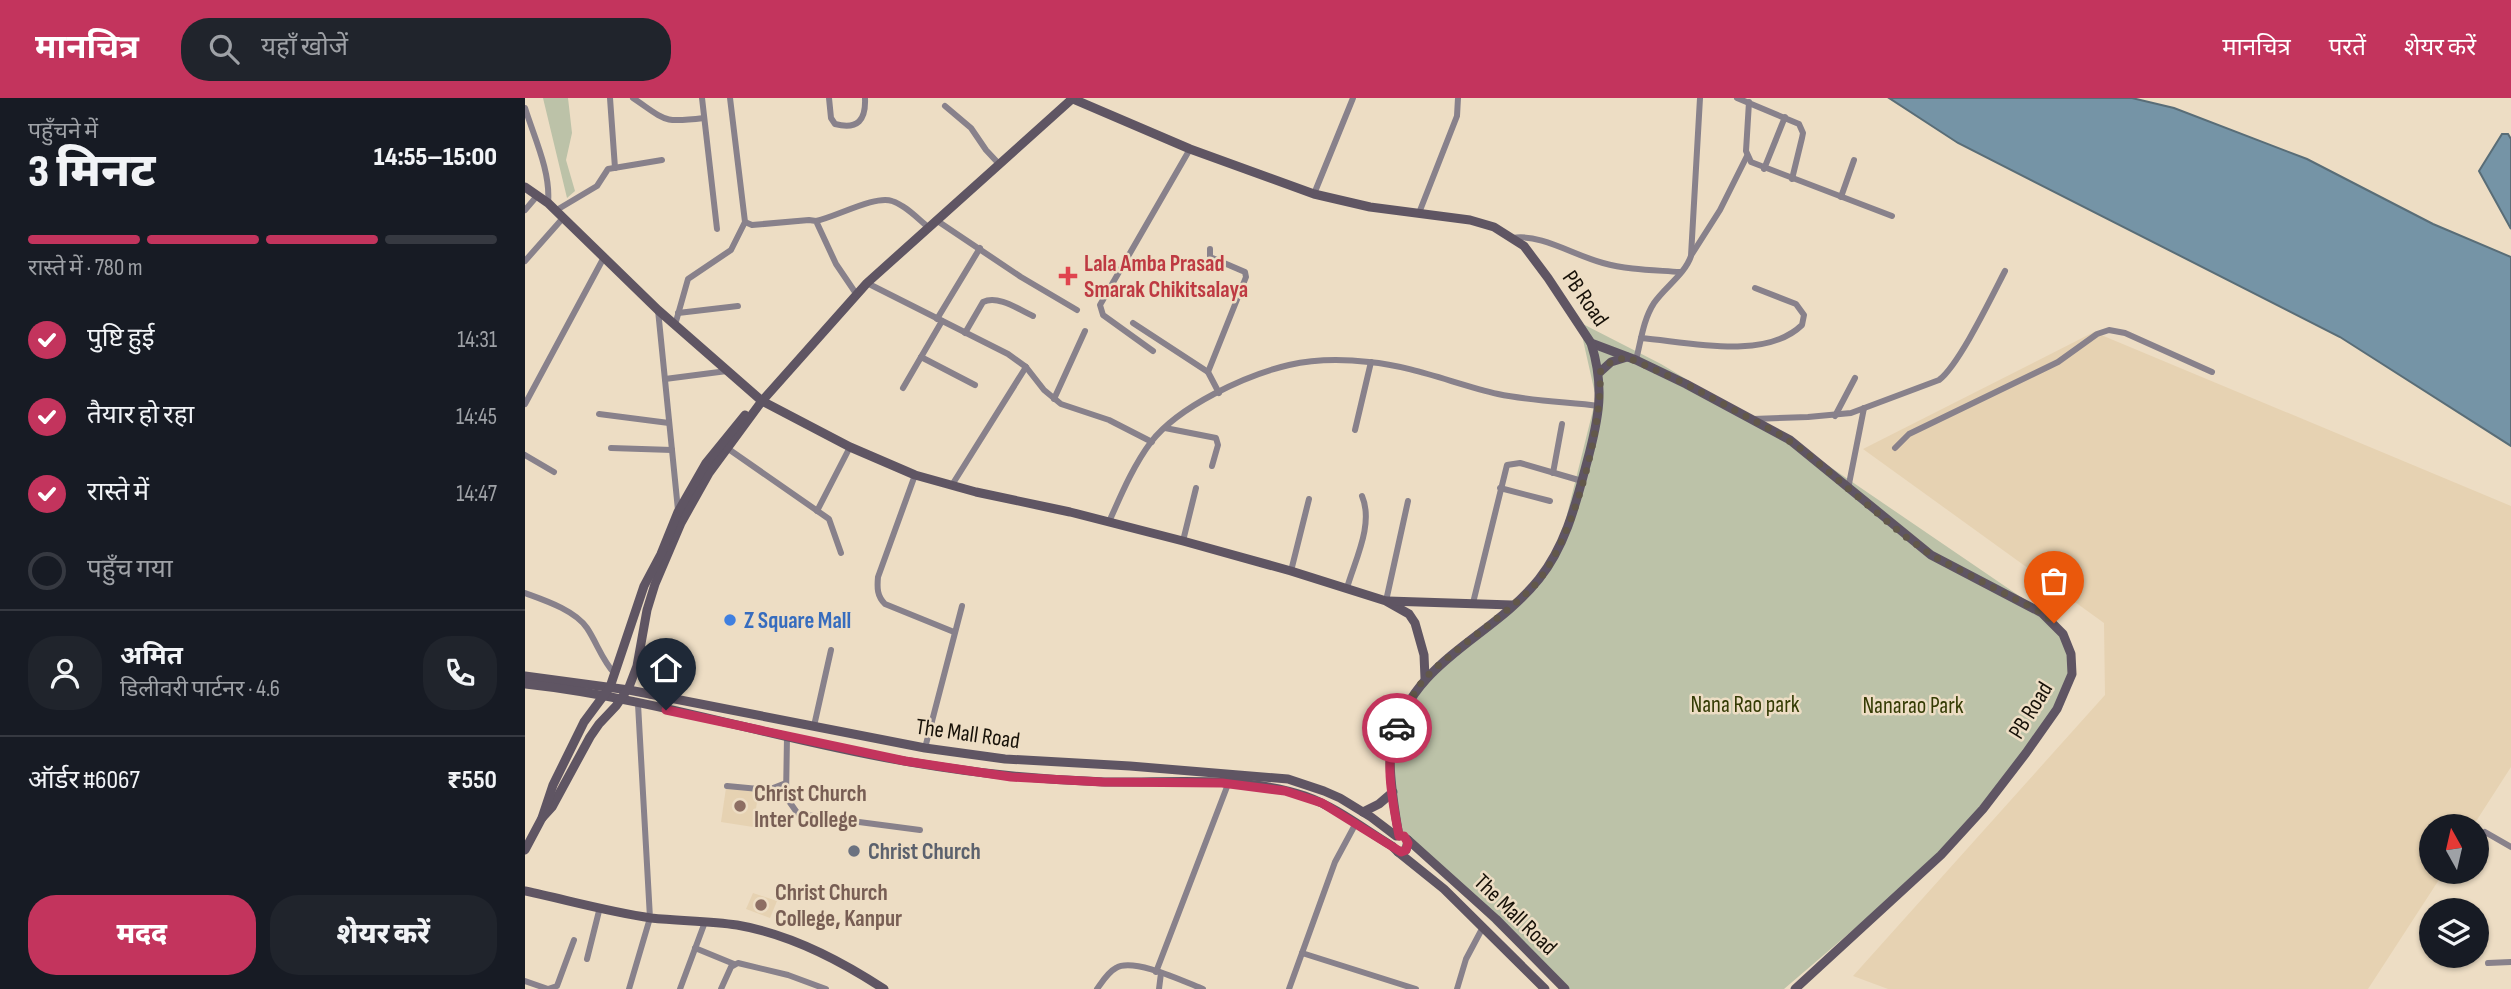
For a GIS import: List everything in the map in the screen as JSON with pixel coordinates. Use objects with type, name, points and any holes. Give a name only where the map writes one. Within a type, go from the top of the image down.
[{"type":"street","points":[[610,98],[615,167]]},
{"type":"street","points":[[633,98],[672,122],[704,118]]},
{"type":"street","points":[[702,98],[717,229]]},
{"type":"street","points":[[675,325],[688,279],[731,250],[745,222],[730,98]]},
{"type":"street","points":[[829,98],[832,121],[842,125],[862,120],[865,98]]},
{"type":"street","points":[[525,850],[542,818],[553,785],[577,735],[610,687],[644,586],[678,512],[706,463],[759,398],[867,283],[1072,98]]},
{"type":"street","name":"PB Road","points":[[1072,98],[1190,149],[1314,194],[1370,206],[1470,220],[1494,227],[1524,246],[1591,343],[1686,384],[1790,440],[1931,555],[2042,613],[2054,623],[2068,644],[2073,662],[2072,674],[2046,727],[1983,808],[1941,855],[1804,985],[1795,989]]},
{"type":"street","points":[[1314,194],[1353,98]]},
{"type":"street","points":[[1419,213],[1457,116],[1458,98]]},
{"type":"street","points":[[1691,256],[1700,98]]},
{"type":"street","points":[[1737,98],[1799,124],[1803,133],[1792,179]]},
{"type":"street","points":[[1600,372],[1611,362],[1632,359],[1653,305],[1680,272],[1720,210],[1747,156],[1749,102]]},
{"type":"street","points":[[946,106],[971,128],[1000,165]]},
{"type":"street","points":[[525,108],[544,170],[548,203]]},
{"type":"street","points":[[1764,169],[1785,117]]},
{"type":"street","points":[[1153,351],[1103,315],[1100,306],[1190,149]]},
{"type":"street","points":[[1747,156],[1751,162],[1764,169],[1892,216]]},
{"type":"street","points":[[555,211],[597,186],[608,169],[662,160]]},
{"type":"street","points":[[1841,197],[1854,160]]},
{"type":"street","points":[[525,187],[548,203],[658,310],[759,398],[849,447],[915,475],[1182,541],[1386,601],[1409,614],[1415,623],[1424,655],[1425,678]]},
{"type":"street","points":[[525,211],[537,196]]},
{"type":"street","points":[[745,222],[752,225],[816,221],[834,217],[862,204],[891,200],[911,212],[928,228]]},
{"type":"street","points":[[525,261],[563,218]]},
{"type":"street","points":[[936,220],[1021,277],[1077,310]]},
{"type":"street","points":[[816,221],[836,264],[857,295]]},
{"type":"street","points":[[1513,238],[1531,237],[1581,256],[1622,267],[1680,272]]},
{"type":"street","points":[[903,388],[979,248]]},
{"type":"street","points":[[1208,372],[1245,277],[1245,272],[1240,268],[1210,257],[1210,249]]},
{"type":"street","points":[[525,404],[603,259]]},
{"type":"street","points":[[1748,419],[1835,416],[1933,383],[1947,372],[2005,271]]},
{"type":"street","points":[[867,283],[1008,354],[1026,367],[1054,399],[1071,408],[1109,420],[1152,442]]},
{"type":"street","points":[[1641,338],[1748,346],[1779,340],[1802,324],[1804,315],[1796,304],[1755,288]]},
{"type":"street","points":[[965,333],[986,300],[995,300],[1033,316]]},
{"type":"street","points":[[678,313],[738,306]]},
{"type":"street","points":[[658,310],[678,512]]},
{"type":"street","points":[[1133,323],[1208,372],[1219,393]]},
{"type":"street","points":[[1895,448],[1909,434],[2058,362],[2097,334],[2109,330],[2125,333],[2212,372]]},
{"type":"street","points":[[1054,399],[1085,331]]},
{"type":"street","points":[[1399,842],[1393,792],[1392,740],[1412,696],[1425,678],[1513,605],[1539,579],[1558,551],[1569,524],[1599,406],[1600,372],[1591,343]]},
{"type":"street","points":[[921,357],[975,385]]},
{"type":"street","points":[[1109,522],[1136,466],[1165,428],[1193,407],[1219,393],[1254,376],[1289,365],[1315,361],[1371,362],[1497,394],[1599,406]]},
{"type":"street","points":[[1355,430],[1371,362]]},
{"type":"street","points":[[952,485],[1026,367]]},
{"type":"street","points":[[665,380],[727,371]]},
{"type":"street","points":[[1835,416],[1855,378]]},
{"type":"street","points":[[542,818],[552,807],[594,731],[627,690],[637,666],[647,610],[681,523],[709,472],[759,398]]},
{"type":"street","points":[[1848,489],[1864,408]]},
{"type":"street","points":[[599,414],[669,423]]},
{"type":"street","points":[[1553,473],[1562,424]]},
{"type":"street","points":[[1165,428],[1216,438],[1218,445],[1212,466]]},
{"type":"street","points":[[817,510],[849,447]]},
{"type":"street","points":[[611,448],[672,450]]},
{"type":"street","points":[[727,448],[831,522],[841,554]]},
{"type":"street","points":[[525,455],[554,472]]},
{"type":"street","points":[[1473,603],[1504,470],[1510,463],[1520,463],[1582,481]]},
{"type":"street","points":[[915,475],[878,577],[877,589],[885,604],[954,632]]},
{"type":"street","points":[[1182,541],[1196,488]]},
{"type":"street","points":[[1500,488],[1550,501]]},
{"type":"street","points":[[1347,588],[1366,519],[1366,506],[1362,496]]},
{"type":"street","points":[[1291,571],[1309,499]]},
{"type":"street","points":[[1386,601],[1409,501]]},
{"type":"street","points":[[525,593],[569,612],[586,625],[602,657],[615,674]]},
{"type":"street","points":[[1386,601],[1513,605]]},
{"type":"street","points":[[925,748],[962,606]]},
{"type":"street","points":[[641,648],[650,694]]},
{"type":"street","points":[[814,726],[831,650]]},
{"type":"street","name":"The Mall Road","points":[[525,676],[650,694],[925,748],[1005,759],[1230,779],[1303,796],[1399,842],[1545,989]]},
{"type":"street","name":"The Mall Road","points":[[525,684],[602,696],[905,761],[1003,776],[1102,782],[1288,779],[1332,794],[1363,812],[1496,919],[1565,989]]},
{"type":"street","points":[[629,989],[650,918],[638,704]]},
{"type":"street","points":[[787,737],[786,797],[798,814],[920,830]]},
{"type":"street","points":[[1003,776],[1005,759]]},
{"type":"street","points":[[1159,989],[1159,973],[1230,779]]},
{"type":"street","points":[[727,786],[768,790],[786,783]]},
{"type":"street","points":[[1363,812],[1379,804],[1393,792]]},
{"type":"street","points":[[1289,989],[1335,862],[1356,823]]},
{"type":"street","points":[[2489,834],[2511,847]]},
{"type":"street","points":[[525,891],[650,918],[736,925],[786,939],[848,965],[884,989]]},
{"type":"street","points":[[586,959],[600,907]]},
{"type":"street","points":[[680,989],[705,922]]},
{"type":"street","points":[[1457,989],[1466,959],[1483,927]]},
{"type":"street","points":[[525,981],[548,989],[557,986],[574,940]]},
{"type":"street","points":[[695,948],[734,964],[788,975],[826,989]]},
{"type":"street","points":[[1302,953],[1416,989]]},
{"type":"street","points":[[2489,963],[2511,962]]},
{"type":"street","points":[[721,989],[734,964]]},
{"type":"street","points":[[1097,989],[1112,970],[1123,965],[1159,973],[1203,989]]},
{"type":"street","points":[[1385,989],[1389,980]]},
{"type":"shaded area","points":[[2094,332],[2511,506],[2511,767],[2481,814],[2419,814],[2419,884],[2436,884],[2427,898],[2419,898],[2419,910],[2368,989],[1888,989],[1853,976],[2105,695],[2104,623],[1863,449]]},
{"type":"shaded area","name":"Christ Church Inter College","points":[[726,788],[759,790],[753,827],[721,822]]},
{"type":"shaded area","name":"Christ Church College, Kanpur","points":[[753,893],[777,901],[770,918],[746,909]]},
{"type":"green space","points":[[543,98],[568,98],[572,133],[566,160],[575,191],[567,198]]},
{"type":"green space","name":"Nana Rao park","points":[[1579,322],[1661,364],[1817,458],[2056,621],[2076,669],[2034,747],[1944,852],[1784,989],[1561,989],[1403,835],[1394,791],[1395,736],[1415,692],[1534,585],[1561,539],[1596,398]]},
{"type":"water","points":[[1889,98],[2132,98],[2174,108],[2307,159],[2433,224],[2511,257],[2511,446],[2340,337],[1958,143]]},
{"type":"water","points":[[2502,134],[2508,134],[2511,139],[2511,229],[2479,171]]},
{"type":"way so far","points":[[1397,728],[1412,696],[1425,678],[1514,604],[1549,566],[1558,551],[1575,507],[1591,447],[1599,406],[1600,372],[1611,362],[1623,357],[1636,360],[1686,384],[1790,440],[1931,555],[2042,613],[2054,623]]},
{"type":"place","name":"Lala Amba Prasad Smarak Chikitsalaya","points":[[1068,276]]},
{"type":"place","name":"Z Square Mall","points":[[730,620]]},
{"type":"place","name":"Christ Church Inter College","points":[[740,806]]},
{"type":"place","name":"Christ Church","points":[[854,851]]},
{"type":"place","name":"Christ Church College, Kanpur","points":[[761,905]]},
{"type":"route","points":[[666,710],[905,761],[1011,777],[1102,782],[1222,783],[1285,791],[1322,803],[1401,852],[1406,850],[1408,840],[1399,836],[1393,795],[1391,752],[1397,728]]},
{"type":"park label","name":"Nanarao Park","points":[[1913,705]]}]
